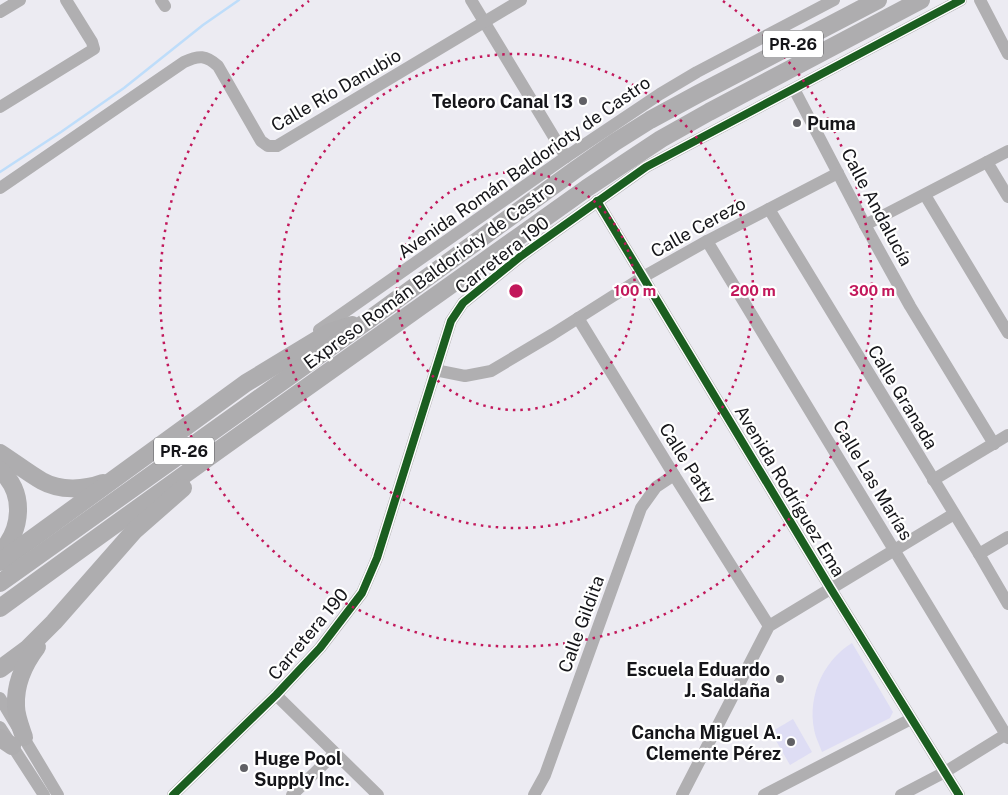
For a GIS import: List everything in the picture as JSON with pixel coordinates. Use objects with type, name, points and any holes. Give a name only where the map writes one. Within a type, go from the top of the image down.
[{"type":"highway","name":"Expreso Román Baldorioty de Castro","points":[[0,583],[643,124],[878,0]]},
{"type":"highway","name":"Expreso Román Baldorioty de Castro","points":[[0,608],[626,161],[709,112],[921,0]]},
{"type":"highway","points":[[0,562],[246,384],[330,332],[370,319]]},
{"type":"highway","points":[[0,669],[27,650],[134,531],[185,486],[228,444]]},
{"type":"highway","points":[[0,453],[44,482],[55,486],[86,488],[115,478]]},
{"type":"highway","points":[[0,470],[11,484],[16,495],[19,510],[13,535],[0,554]]},
{"type":"highway","points":[[12,741],[19,682],[23,669],[54,622]]},
{"type":"street","points":[[0,12],[20,0]]},
{"type":"street","points":[[0,107],[94,49],[92,42],[66,0]]},
{"type":"street","points":[[471,0],[566,157]]},
{"type":"street","name":"Calle Río Danubio","points":[[0,188],[192,58],[210,58],[218,66],[261,141],[268,146],[277,146],[521,0]]},
{"type":"street","name":"Avenida Román Baldorioty de Castro","points":[[246,384],[259,370],[336,319],[566,157],[660,94],[834,0]]},
{"type":"street","name":"Carretera 190","points":[[173,795],[276,695],[320,648],[362,593],[376,558],[451,321],[463,303],[521,256],[646,167],[961,0]]},
{"type":"street","points":[[980,0],[1008,54]]},
{"type":"street","name":"Calle Andalucía","points":[[794,89],[910,306],[994,444]]},
{"type":"street","points":[[865,225],[1008,151]]},
{"type":"street","points":[[987,162],[1008,197]]},
{"type":"street","name":"Calle Cerezo","points":[[435,370],[465,376],[490,371],[644,277],[838,173]]},
{"type":"street","points":[[925,195],[1008,333]]},
{"type":"street","name":"Avenida Rodríguez Ema","points":[[597,201],[831,589],[959,795]]},
{"type":"street","name":"Calle Granada","points":[[769,209],[1008,604]]},
{"type":"street","name":"Calle Las Marías","points":[[707,242],[1007,735]]},
{"type":"street","name":"Calle Patty","points":[[578,318],[769,626]]},
{"type":"street","points":[[934,480],[1008,436]]},
{"type":"street","name":"Calle Gildita","points":[[534,795],[545,776],[641,508],[656,487],[674,475]]},
{"type":"street","points":[[682,795],[769,626],[954,514]]},
{"type":"street","points":[[979,554],[1008,537]]},
{"type":"street","points":[[276,695],[378,795]]},
{"type":"street","points":[[0,698],[12,741],[44,795]]},
{"type":"street","points":[[764,795],[911,719]]},
{"type":"street","points":[[0,727],[58,795]]},
{"type":"street","points":[[901,795],[945,772],[1007,735]]},
{"type":"street","points":[[292,795],[335,753]]},
{"type":"shaded area","points":[[852,643],[893,712],[890,718],[822,752],[813,724],[814,697],[824,672],[841,651]]},
{"type":"shaded area","name":"Cancha Miguel A. Clemente Pérez","points":[[793,719],[812,752],[790,765],[771,732]]},
{"type":"waterway","points":[[0,172],[124,88],[203,25],[239,0]]},
{"type":"cycle path","points":[[173,795],[276,695],[320,648],[362,593],[377,558],[451,321],[463,303],[521,256],[646,167],[961,0]]},
{"type":"cycle path","points":[[597,201],[831,589],[959,795]]},
{"type":"place","name":"Teleoro Canal 13","points":[[583,101]]},
{"type":"place","name":"Puma","points":[[797,123]]},
{"type":"place","name":"Escuela Eduardo J. Saldaña","points":[[780,679]]},
{"type":"place","name":"Cancha Miguel A. Clemente Pérez","points":[[791,742]]},
{"type":"place","name":"Huge Pool Supply Inc.","points":[[244,768]]}]
